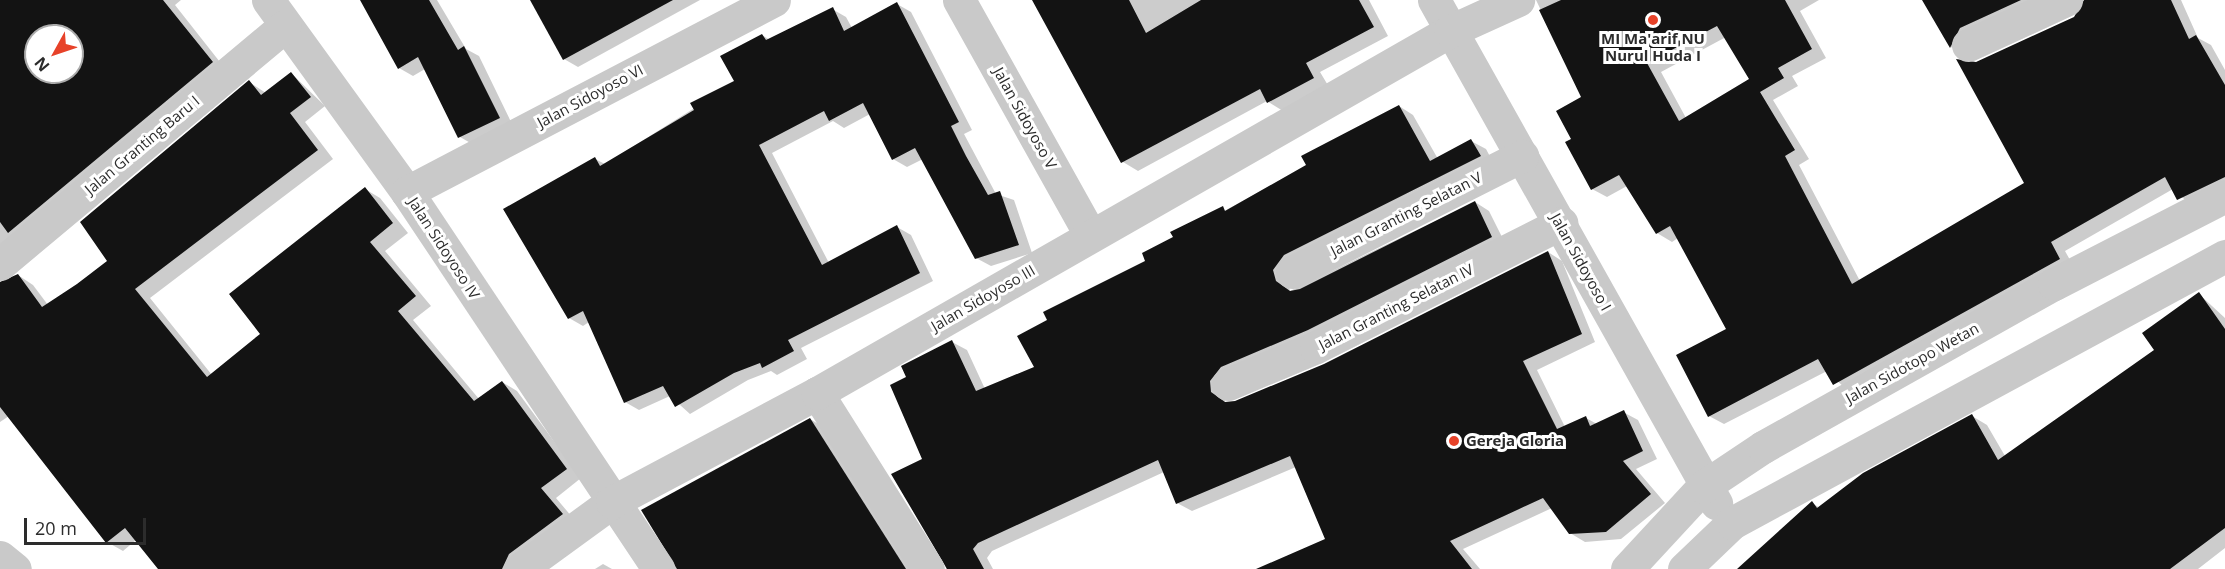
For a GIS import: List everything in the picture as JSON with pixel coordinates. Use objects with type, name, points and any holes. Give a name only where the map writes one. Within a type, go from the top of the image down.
[{"type":"street","name":"Jalan Sidoyoso VI","points":[[407,192],[774,0]]},
{"type":"street","name":"Jalan Sidoyoso V","points":[[959,0],[1091,236]]},
{"type":"street","name":"Jalan Sidoyoso I","points":[[1434,0],[1450,32],[1561,223],[1703,487],[1732,523]]},
{"type":"street","name":"Jalan Sidoyoso III","points":[[520,569],[612,502],[817,393],[1450,32],[1518,0]]},
{"type":"street","points":[[1968,45],[2066,0]]},
{"type":"street","name":"Jalan Sidoyoso IV","points":[[276,13],[407,192],[658,569]]},
{"type":"street","name":"Jalan Granting Baru I","points":[[0,264],[276,13]]},
{"type":"street","name":"Jalan Granting Selatan V","points":[[1292,272],[1522,156]]},
{"type":"street","name":"Jalan Sidotopo Wetan","points":[[1626,569],[1703,487],[1863,390],[2225,196]]},
{"type":"street","name":"Jalan Granting Selatan IV","points":[[1228,384],[1316,347],[1561,223]]},
{"type":"street","points":[[1684,569],[1732,523],[2225,256]]},
{"type":"street","points":[[817,393],[928,569]]},
{"type":"street","points":[[0,557],[15,569]]},
{"type":"building","points":[[0,0],[163,0],[213,62],[8,233],[0,222]]},
{"type":"building","points":[[360,0],[429,0],[458,50],[464,46],[500,118],[458,138],[418,57],[398,69]]},
{"type":"building","points":[[530,0],[673,0],[563,60]]},
{"type":"building","points":[[1032,0],[1129,0],[1146,33],[1201,0],[1359,0],[1374,27],[1306,63],[1314,78],[1267,103],[1260,89],[1121,163]]},
{"type":"building","points":[[1561,0],[1785,0],[1812,49],[1778,68],[1784,78],[1760,92],[1795,150],[1785,156],[1852,284],[2024,183],[1956,59],[1976,62],[2074,17],[2084,0],[2171,0],[2189,39],[2196,35],[2225,85],[2225,177],[2177,200],[2165,177],[2051,242],[2060,259],[1833,385],[1818,359],[1708,417],[1676,355],[1726,329],[1670,226],[1656,234],[1619,175],[1591,190],[1565,142],[1571,139],[1556,111],[1581,97],[1539,10]],"holes":[[[1717,26],[1749,79],[1679,121],[1647,63]]]},
{"type":"building","points":[[1922,0],[2021,0],[1960,28],[1950,48]]},
{"type":"building","points":[[897,2],[959,122],[951,126],[966,156],[988,195],[1000,191],[1019,245],[975,259],[915,148],[892,160],[863,103],[829,121],[824,111],[759,145],[822,265],[897,225],[920,273],[788,340],[794,351],[762,368],[760,363],[734,373],[675,407],[663,386],[624,403],[583,311],[568,319],[503,209],[595,157],[600,166],[694,110],[690,103],[734,81],[720,56],[762,34],[766,40],[833,7],[844,31]]},
{"type":"building","points":[[291,72],[311,97],[290,113],[318,150],[135,289],[207,377],[260,334],[229,294],[365,187],[393,223],[370,242],[416,296],[398,311],[474,401],[502,381],[567,469],[541,488],[563,514],[509,554],[502,569],[158,569],[125,528],[106,543],[0,407],[0,282],[18,274],[42,307],[77,284],[107,261],[80,222],[249,80],[261,95]]},
{"type":"building","points":[[1399,105],[1430,161],[1471,139],[1481,156],[1284,255],[1273,270],[1276,281],[1290,291],[1300,289],[1475,201],[1492,237],[1308,330],[1221,367],[1210,381],[1211,392],[1225,402],[1235,401],[1324,364],[1548,251],[1582,334],[1523,361],[1557,429],[1586,416],[1590,426],[1624,410],[1643,451],[1623,461],[1651,494],[1606,532],[1569,534],[1543,498],[1450,541],[1472,569],[1256,569],[1325,539],[1290,456],[1176,504],[1158,460],[978,543],[973,549],[984,569],[947,569],[891,474],[922,459],[890,385],[906,377],[901,366],[952,340],[976,391],[1034,367],[1017,336],[1047,320],[1043,312],[1145,261],[1142,253],[1173,237],[1170,232],[1223,206],[1225,211],[1306,165],[1301,156]]},
{"type":"building","points":[[2199,292],[2225,329],[2225,528],[2170,569],[1737,569],[1812,501],[1817,508],[1863,473],[1972,414],[1998,460],[2154,350],[2142,333]]},
{"type":"building","points":[[810,418],[906,569],[677,569],[641,510]]},
{"type":"place","name":"MI Ma'arif NU Nurul Huda I","points":[[1653,20]]},
{"type":"place","name":"Gereja Gloria","points":[[1454,441]]}]
